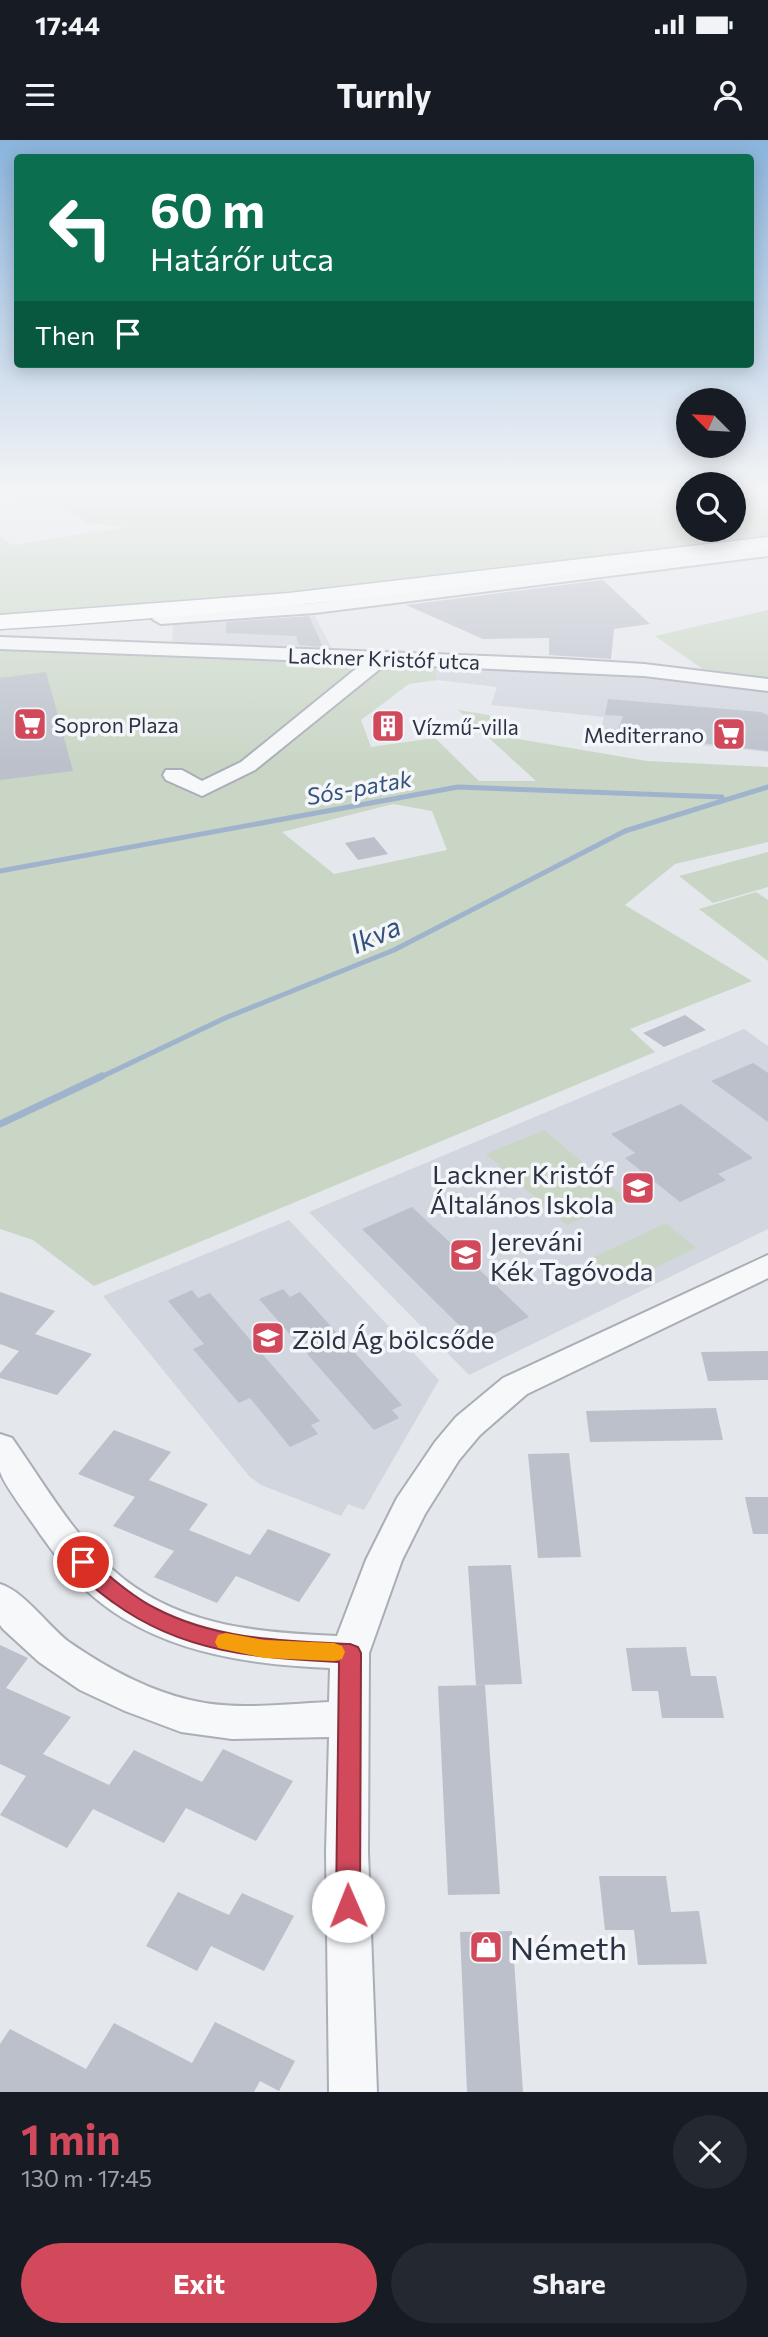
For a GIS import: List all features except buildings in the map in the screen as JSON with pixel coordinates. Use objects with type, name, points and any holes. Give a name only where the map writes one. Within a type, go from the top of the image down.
[{"type":"main road","points":[[0,622],[121,615],[304,599],[442,582]]},
{"type":"street","points":[[161,619],[315,607],[516,582]]},
{"type":"street","name":"Lackner Kristóf utca","points":[[0,643],[610,668],[768,685]]},
{"type":"street","points":[[304,656],[344,665],[355,679]]},
{"type":"street","points":[[174,775],[202,790],[248,766],[380,659]]},
{"type":"street","points":[[353,2092],[347,1852],[350,1653],[384,1560],[410,1508],[447,1451],[468,1426],[515,1386],[768,1265]]},
{"type":"street","points":[[0,1447],[54,1527],[97,1579],[146,1614],[198,1636],[264,1649],[350,1653]]},
{"type":"street","points":[[0,1599],[18,1622],[54,1653],[91,1677],[139,1700],[191,1718],[249,1721],[349,1719]]},
{"type":"shaded area","points":[[315,616],[332,649],[172,643],[173,625]]},
{"type":"shaded area","points":[[436,663],[645,676],[768,691],[768,752],[600,735],[604,717],[491,705],[497,687],[437,680]]},
{"type":"shaded area","points":[[744,1029],[768,1046],[768,1229],[469,1375],[309,1212]]},
{"type":"shaded area","name":"Zöld Ág bölcsőde","points":[[289,1220],[439,1380],[364,1510],[348,1504],[341,1516],[261,1485],[249,1476],[103,1296]]},
{"type":"green space","points":[[0,582],[416,582],[300,596],[0,619]]},
{"type":"green space","points":[[768,610],[768,678],[703,669],[655,636]]},
{"type":"green space","points":[[0,649],[51,649],[436,667],[437,680],[409,684],[361,720],[371,747],[435,738],[479,781],[536,781],[458,710],[489,715],[501,736],[647,761],[768,767],[768,842],[675,864],[625,905],[752,981],[630,1029],[655,1052],[94,1286],[33,1240],[0,1229]],"holes":[[[393,804],[432,811],[447,850],[334,874],[282,832]]]},
{"type":"green space","points":[[768,852],[768,887],[713,903],[679,876]]},
{"type":"green space","points":[[756,892],[768,900],[768,961],[699,909]]},
{"type":"green space","points":[[544,1130],[626,1199],[567,1225],[486,1154]]},
{"type":"green space","points":[[666,1223],[696,1248],[622,1284],[592,1258]]},
{"type":"waterway","name":"Sós-patak","points":[[0,871],[458,787],[722,797]]},
{"type":"waterway","name":"Ikva","points":[[99,1078],[225,1018],[394,950],[625,831],[768,787]]},
{"type":"waterway","name":"Ikva","points":[[0,1124],[102,1076]]},
{"type":"slow traffic","points":[[226,1642],[264,1649],[334,1652]]},
{"type":"place","name":"Sopron Plaza","points":[[30,724]]},
{"type":"place","name":"Vízmű-villa","points":[[388,726]]},
{"type":"place","name":"Mediterrano","points":[[729,734]]},
{"type":"place","name":"Lackner Kristóf Általános Iskola","points":[[638,1188]]},
{"type":"place","name":"Jereváni Kék Tagóvoda","points":[[466,1255]]},
{"type":"place","name":"Zöld Ág bölcsőde","points":[[268,1338]]},
{"type":"place","name":"Németh","points":[[486,1947]]},
{"type":"route","points":[[83,1562],[97,1579],[146,1614],[198,1636],[264,1649],[350,1653],[348,1906]]}]
